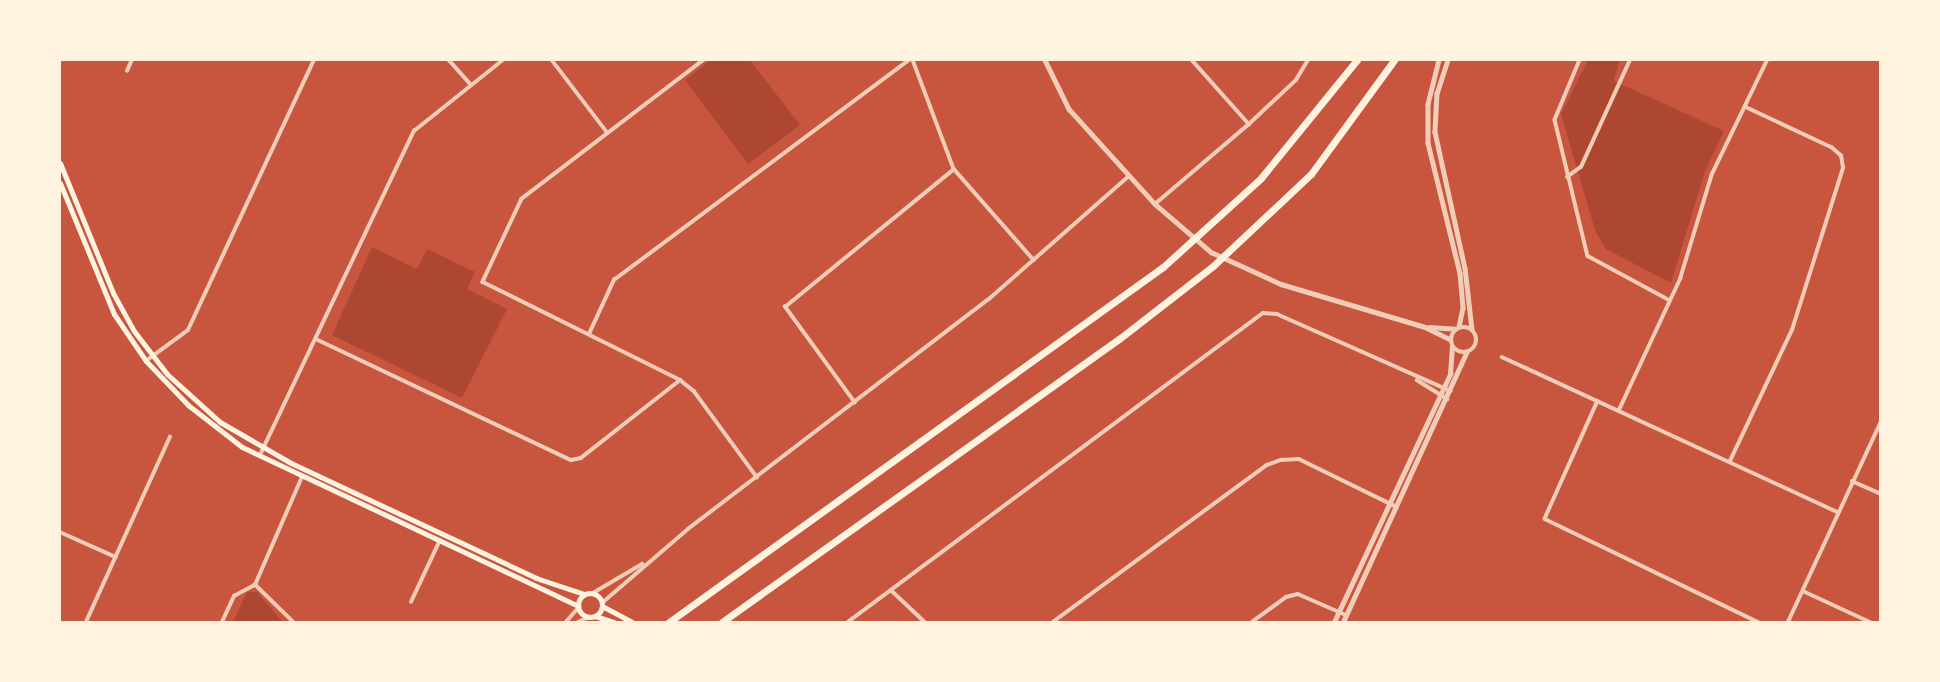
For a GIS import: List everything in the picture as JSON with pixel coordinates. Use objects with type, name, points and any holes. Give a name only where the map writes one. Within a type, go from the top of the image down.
[{"type":"highway","points":[[669,622],[1172,260],[1282,155],[1357,60]]},
{"type":"highway","points":[[722,622],[1119,339],[1213,266],[1311,174],[1394,60]]},
{"type":"main road","points":[[60,163],[117,301],[153,356],[206,410],[261,452],[442,537],[578,607],[592,617],[614,622]]},
{"type":"main road","points":[[60,183],[114,314],[146,361],[188,405],[261,452],[303,475],[536,578],[584,594],[593,593],[602,605],[632,622]]},
{"type":"main road","points":[[578,607],[584,594]]},
{"type":"main road","points":[[592,617],[602,605]]},
{"type":"street","points":[[127,71],[132,60]]},
{"type":"street","points":[[146,361],[188,330],[314,60]]},
{"type":"street","points":[[449,60],[470,83]]},
{"type":"street","points":[[261,452],[414,131],[470,83],[503,60]]},
{"type":"street","points":[[552,60],[607,132]]},
{"type":"street","points":[[704,60],[607,132],[513,210],[483,282],[680,380],[694,391],[757,477]]},
{"type":"street","points":[[588,335],[614,280],[911,60],[954,169],[1034,260]]},
{"type":"street","points":[[1192,60],[1249,124]]},
{"type":"street","points":[[1154,204],[1249,124],[1296,80],[1308,60]]},
{"type":"street","points":[[1334,622],[1453,363],[1450,339],[1457,328],[1463,308],[1460,273],[1427,130],[1430,89],[1439,60]]},
{"type":"street","points":[[1343,622],[1451,391],[1466,353],[1476,343],[1465,268],[1435,132],[1437,93],[1448,60]]},
{"type":"street","points":[[1580,60],[1555,120],[1588,256],[1670,300]]},
{"type":"street","points":[[1567,177],[1581,167],[1630,60]]},
{"type":"street","points":[[1619,410],[1670,300],[1712,174],[1767,60]]},
{"type":"street","points":[[1047,62],[1069,109],[1154,204],[1211,252],[1253,272],[1425,327],[1450,339]]},
{"type":"street","points":[[1730,461],[1792,330],[1843,168],[1841,156],[1832,148],[1745,107]]},
{"type":"street","points":[[855,403],[785,307],[954,169]]},
{"type":"street","points":[[593,593],[647,561],[855,403],[1034,260],[1128,177]]},
{"type":"street","points":[[848,622],[1263,313],[1276,314],[1417,380],[1451,391]]},
{"type":"street","points":[[1425,327],[1472,329]]},
{"type":"street","points":[[316,339],[572,460],[581,458],[680,380]]},
{"type":"street","points":[[1452,347],[1466,353]]},
{"type":"street","points":[[1502,357],[1838,512]]},
{"type":"street","points":[[1417,380],[1447,399]]},
{"type":"street","points":[[1598,401],[1545,519],[1758,622]]},
{"type":"street","points":[[1788,622],[1881,422]]},
{"type":"street","points":[[86,622],[170,437]]},
{"type":"street","points":[[1053,622],[1267,465],[1281,460],[1299,460],[1396,507]]},
{"type":"street","points":[[222,622],[234,596],[255,585],[303,475]]},
{"type":"street","points":[[1852,481],[1881,494]]},
{"type":"street","points":[[60,532],[117,556]]},
{"type":"street","points":[[411,602],[442,537]]},
{"type":"street","points":[[602,605],[647,561]]},
{"type":"street","points":[[255,585],[293,622]]},
{"type":"street","points":[[891,590],[925,622]]},
{"type":"street","points":[[1803,591],[1870,622]]},
{"type":"street","points":[[1252,622],[1286,597],[1298,594],[1346,615]]},
{"type":"street","points":[[566,622],[578,607]]},
{"type":"street","points":[[578,622],[592,617]]},
{"type":"shaded area","points":[[711,60],[750,60],[800,125],[748,164],[685,80]]},
{"type":"shaded area","points":[[1588,60],[1619,60],[1614,81],[1724,131],[1705,171],[1671,283],[1606,249],[1595,230],[1561,114]]},
{"type":"shaded area","points":[[372,247],[417,269],[427,249],[475,272],[467,289],[507,309],[462,398],[332,335]]},
{"type":"shaded area","points":[[247,592],[257,592],[283,622],[233,622]]}]
